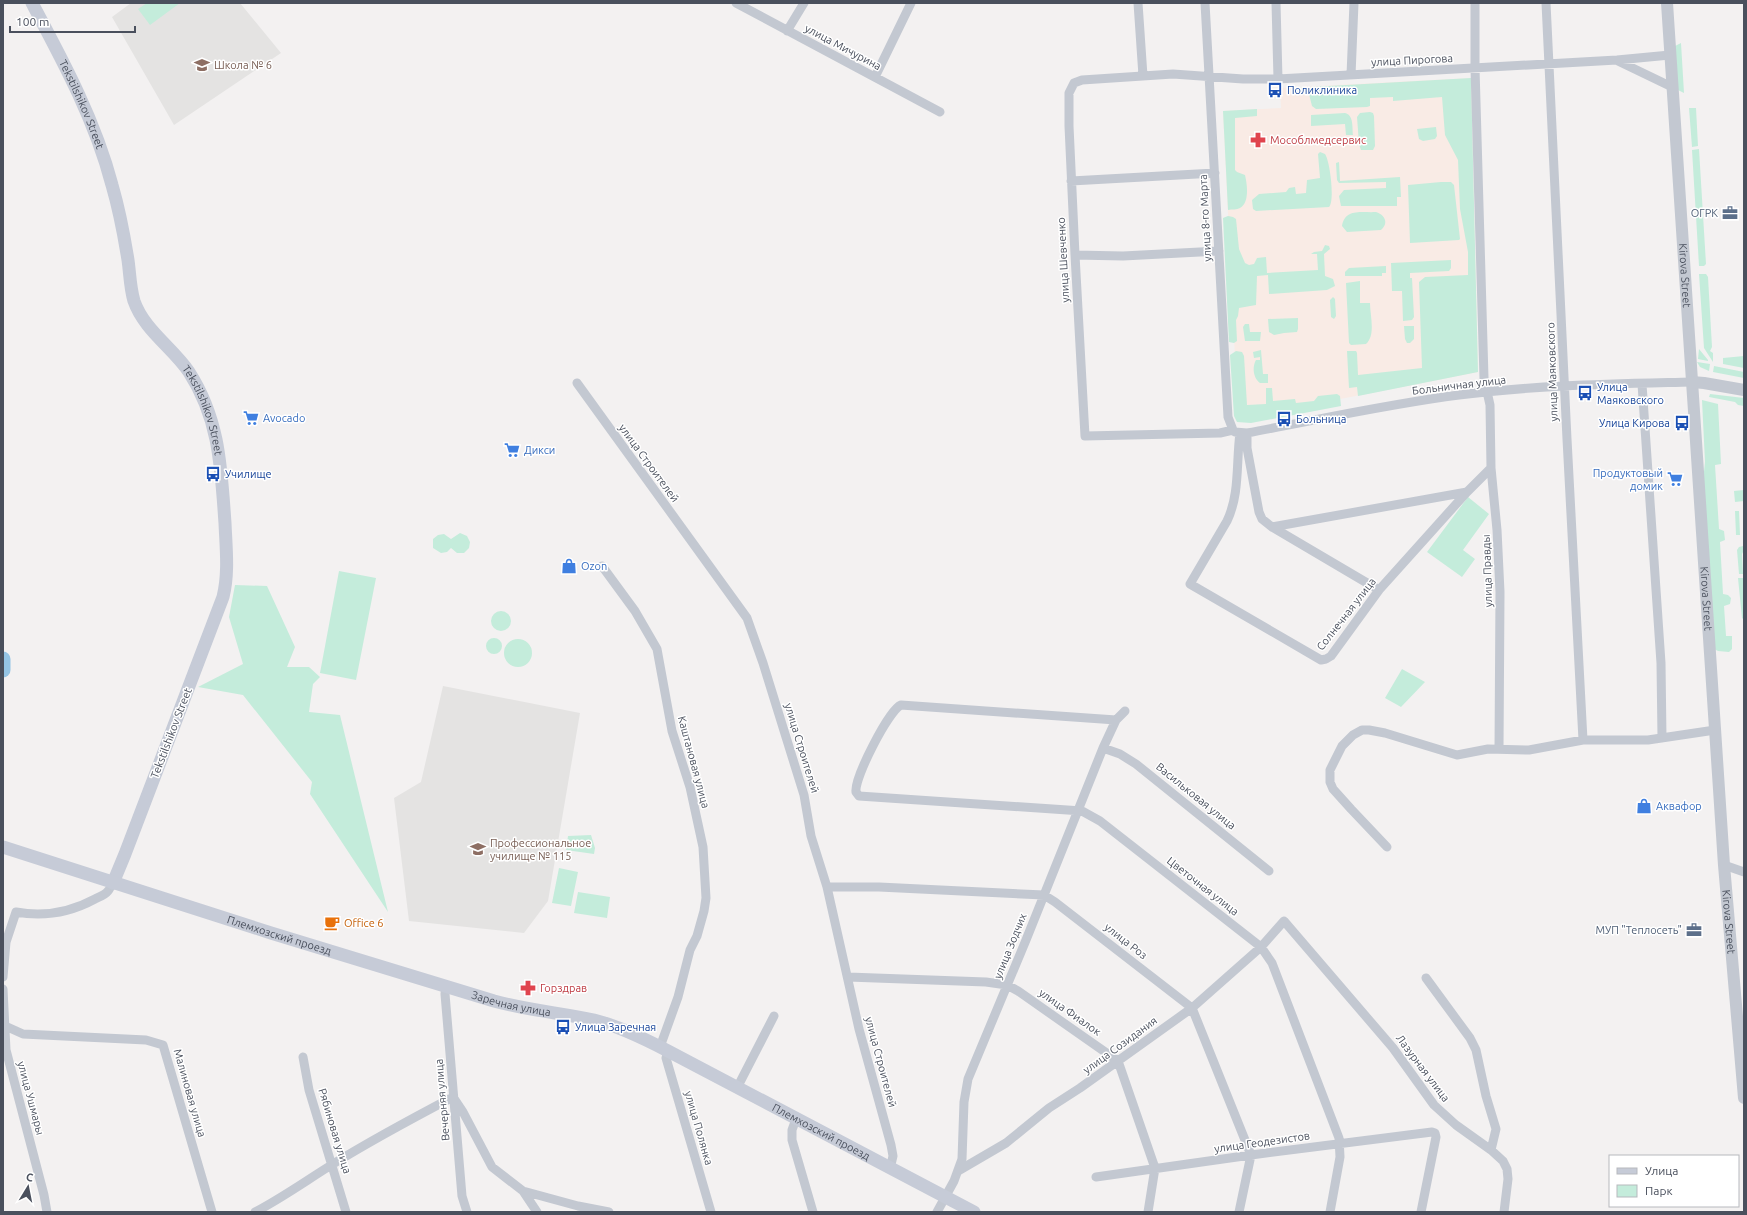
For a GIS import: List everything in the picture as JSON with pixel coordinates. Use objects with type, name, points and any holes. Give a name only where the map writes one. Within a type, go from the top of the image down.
[{"type":"main road","name":"Tekstilshikov Street","points":[[32,3],[74,84],[105,160],[117,204],[135,303],[149,326],[185,367],[203,398],[217,442],[222,471],[226,558],[226,582],[223,597],[113,883]]},
{"type":"main road","name":"Племхозский проезд","points":[[3,847],[113,883],[446,986]]},
{"type":"main road","name":"Заречная улица","points":[[446,986],[513,1006],[595,1021],[618,1028],[664,1049]]},
{"type":"main road","name":"Племхозский проезд","points":[[664,1049],[974,1212]]},
{"type":"street","name":"улица Мичурина","points":[[736,3],[940,112]]},
{"type":"street","points":[[787,31],[804,3]]},
{"type":"street","points":[[875,77],[911,3]]},
{"type":"street","points":[[1138,3],[1143,76]]},
{"type":"street","name":"улица 8-го Марта","points":[[1205,3],[1228,418],[1240,432]]},
{"type":"street","points":[[1276,3],[1278,79]]},
{"type":"street","points":[[1351,75],[1354,3]]},
{"type":"street","name":"улица Правды","points":[[1475,3],[1475,68],[1484,378],[1490,409],[1491,468],[1497,530],[1500,592],[1499,749]]},
{"type":"street","name":"улица Маяковского","points":[[1546,3],[1583,740]]},
{"type":"street","name":"Kirova Street","points":[[1667,3],[1724,865],[1744,1098]]},
{"type":"street","name":"улица Пирогова","points":[[1074,83],[1082,80],[1180,74],[1243,79],[1278,79],[1617,60],[1670,55]]},
{"type":"street","name":"улица Пирогова","points":[[1617,60],[1672,87]]},
{"type":"street","name":"улица Шевченко","points":[[1074,83],[1069,93],[1071,181],[1085,436]]},
{"type":"street","points":[[1071,181],[1215,173]]},
{"type":"street","points":[[1074,255],[1123,256],[1219,251]]},
{"type":"street","points":[[1692,382],[1744,390]]},
{"type":"street","name":"Больничная улица","points":[[1085,436],[1220,434],[1240,432],[1437,398],[1486,392],[1692,382]]},
{"type":"street","name":"улица Строителей","points":[[577,383],[747,618],[794,761],[806,803],[811,836],[827,887],[859,1029],[891,1145],[893,1156],[890,1169]]},
{"type":"street","points":[[1642,384],[1661,663],[1662,738]]},
{"type":"street","points":[[1240,432],[1247,448],[1259,512],[1262,519],[1379,590]]},
{"type":"street","name":"Солнечная улица","points":[[1240,432],[1237,458],[1236,496],[1232,510],[1190,584],[1321,660],[1326,660],[1331,656],[1379,590],[1467,492],[1491,468]]},
{"type":"street","points":[[1272,526],[1467,492]]},
{"type":"street","name":"Каштановая улица","points":[[602,566],[635,611],[657,649],[672,731],[690,787],[703,847],[706,898],[704,911],[697,936],[690,950],[664,1049]]},
{"type":"street","name":"Цветочная улица","points":[[1116,720],[901,705],[895,710],[868,756],[855,788],[859,796],[1077,810],[1091,815],[1261,947],[1272,963],[1335,1124],[1340,1143],[1340,1157],[1330,1212]]},
{"type":"street","name":"улица Зодчих","points":[[938,1212],[958,1171],[962,1154],[964,1108],[967,1083],[1103,748],[1116,720],[1125,711]]},
{"type":"street","points":[[1387,847],[1333,789],[1330,782],[1329,774],[1342,746],[1349,738],[1362,730],[1398,736],[1457,755],[1488,749],[1529,750],[1583,740],[1625,741],[1662,738],[1715,730]]},
{"type":"street","name":"Васильковая улица","points":[[1103,748],[1120,754],[1136,764],[1269,871]]},
{"type":"street","points":[[1724,865],[1744,872]]},
{"type":"street","points":[[3,977],[6,942],[16,912],[47,914],[76,907],[103,895],[108,891],[113,883]]},
{"type":"street","name":"улица Роз","points":[[827,887],[880,887],[1044,896],[1055,902],[1192,1008]]},
{"type":"street","name":"улица Созидания","points":[[958,1171],[1006,1143],[1049,1108],[1192,1008],[1261,947],[1284,921]]},
{"type":"street","name":"Лазурная улица","points":[[1284,921],[1345,990],[1393,1048],[1434,1105],[1462,1130],[1491,1150],[1503,1161],[1508,1174],[1504,1212]]},
{"type":"street","name":"улица Фиалок","points":[[848,978],[986,982],[1007,985],[1042,1006],[1118,1061]]},
{"type":"street","points":[[1426,978],[1470,1038],[1476,1050],[1486,1096],[1496,1129],[1491,1150]]},
{"type":"street","name":"Вечерняя улица","points":[[446,986],[444,994],[462,1196],[467,1212]]},
{"type":"street","name":"улица Ушмары","points":[[3,988],[3,1025],[6,1050],[44,1195],[47,1212]]},
{"type":"street","points":[[1192,1008],[1251,1155],[1239,1212]]},
{"type":"street","points":[[737,1088],[774,1016]]},
{"type":"street","name":"Малиновая улица","points":[[3,1025],[23,1034],[146,1040],[163,1045],[212,1212]]},
{"type":"street","name":"улица Полянка","points":[[664,1049],[711,1212]]},
{"type":"street","name":"Рябиновая улица","points":[[303,1057],[309,1090],[346,1212]]},
{"type":"street","points":[[1118,1061],[1155,1168],[1148,1212]]},
{"type":"street","points":[[255,1212],[278,1200],[332,1164],[389,1131],[454,1097],[492,1167],[523,1191],[537,1212]]},
{"type":"street","points":[[796,1119],[792,1130],[792,1140],[813,1212]]},
{"type":"street","name":"улица Геодезистов","points":[[1096,1177],[1340,1143],[1432,1132],[1435,1133],[1436,1137],[1421,1212]]},
{"type":"street","points":[[523,1191],[578,1206],[610,1212]]},
{"type":"shaded area","name":"Школа № 6","points":[[131,3],[240,3],[281,53],[174,125],[112,17]]},
{"type":"shaded area","points":[[1471,78],[1478,372],[1238,419],[1223,111],[1281,108],[1280,88]]},
{"type":"shaded area","name":"Профессиональное училище № 115","points":[[443,686],[580,713],[548,901],[524,933],[409,921],[394,798],[421,782]]},
{"type":"green space","points":[[147,3],[180,3],[150,25],[138,9]]},
{"type":"green space","points":[[1681,43],[1684,93],[1678,90],[1675,46]]},
{"type":"green space","points":[[1471,78],[1478,372],[1358,396],[1357,387],[1349,388],[1347,351],[1356,351],[1357,353],[1358,375],[1422,368],[1419,282],[1425,277],[1468,275],[1468,252],[1460,209],[1458,160],[1445,135],[1442,97],[1393,101],[1393,97],[1370,98],[1370,106],[1367,107],[1316,109],[1312,106],[1309,94],[1294,93],[1293,88]]},
{"type":"green space","points":[[1689,108],[1696,108],[1698,146],[1692,147]]},
{"type":"green space","points":[[1257,109],[1257,116],[1235,118],[1235,170],[1245,175],[1247,197],[1239,209],[1228,210],[1223,111]]},
{"type":"green space","points":[[1345,113],[1350,116],[1353,135],[1346,135],[1345,124],[1311,126],[1311,115]]},
{"type":"green space","points":[[1360,113],[1373,113],[1374,116],[1375,146],[1373,150],[1361,150],[1359,144],[1357,117]]},
{"type":"green space","points":[[1436,127],[1437,136],[1435,139],[1423,141],[1419,139],[1417,129]]},
{"type":"green space","points":[[1699,149],[1706,264],[1704,266],[1699,266],[1692,150]]},
{"type":"green space","points":[[1320,152],[1325,154],[1327,158],[1330,172],[1332,197],[1329,207],[1256,211],[1253,209],[1252,200],[1259,194],[1286,192],[1289,188],[1295,187],[1296,194],[1306,193],[1307,180],[1320,178],[1318,154]]},
{"type":"green space","points":[[1339,162],[1340,181],[1400,177],[1401,197],[1397,197],[1397,206],[1341,206],[1339,196],[1344,190],[1386,188],[1386,182],[1339,183],[1337,180],[1336,163]]},
{"type":"green space","points":[[1451,182],[1454,185],[1460,239],[1410,243],[1408,185]]},
{"type":"green space","points":[[1360,212],[1376,212],[1382,215],[1385,220],[1385,225],[1381,230],[1347,232],[1342,226],[1344,220],[1350,214]]},
{"type":"green space","points":[[1228,216],[1236,219],[1239,249],[1245,263],[1249,265],[1254,264],[1257,258],[1266,257],[1267,273],[1318,270],[1317,254],[1311,254],[1322,251],[1325,245],[1329,246],[1330,249],[1324,254],[1325,276],[1333,279],[1335,286],[1327,290],[1269,294],[1268,275],[1257,276],[1256,305],[1239,308],[1236,320],[1237,341],[1234,343],[1229,342],[1223,218]]},
{"type":"green space","points":[[1451,260],[1451,268],[1449,271],[1410,273],[1410,278],[1412,278],[1414,317],[1412,320],[1403,321],[1402,291],[1392,291],[1391,263]]},
{"type":"green space","points":[[1386,266],[1386,273],[1382,273],[1382,276],[1345,276],[1345,272],[1349,268]]},
{"type":"green space","points":[[1699,274],[1706,274],[1708,277],[1712,347],[1710,351],[1713,353],[1713,362],[1704,348]]},
{"type":"green space","points":[[1360,281],[1360,303],[1370,303],[1372,330],[1366,344],[1351,345],[1349,343],[1346,283]]},
{"type":"green space","points":[[1333,297],[1335,299],[1336,316],[1334,319],[1331,317],[1330,300]]},
{"type":"green space","points":[[1298,318],[1297,332],[1274,335],[1269,332],[1268,319]]},
{"type":"green space","points":[[1245,324],[1249,324],[1250,332],[1261,332],[1260,341],[1245,341],[1243,327]]},
{"type":"green space","points":[[1404,326],[1414,326],[1414,339],[1410,343],[1407,343],[1405,339]]},
{"type":"green space","points":[[1699,349],[1708,360],[1708,361],[1698,359]]},
{"type":"green space","points":[[1261,350],[1263,374],[1268,374],[1268,383],[1260,383],[1254,372],[1256,360],[1260,360],[1260,357],[1254,358],[1253,352]]},
{"type":"green space","points":[[1236,351],[1242,352],[1244,356],[1247,405],[1266,404],[1266,388],[1272,388],[1273,401],[1295,399],[1296,403],[1314,401],[1318,396],[1337,394],[1340,396],[1341,406],[1251,423],[1237,422],[1234,416],[1230,355]]},
{"type":"green space","points":[[1744,356],[1744,368],[1723,364],[1723,358]]},
{"type":"green space","points":[[1697,362],[1710,364],[1709,371],[1700,367]]},
{"type":"green space","points":[[1714,366],[1744,372],[1744,378],[1713,372]]},
{"type":"green space","points":[[1710,394],[1744,398],[1744,406],[1738,405],[1735,402],[1709,397]]},
{"type":"green space","points":[[1702,400],[1718,404],[1721,464],[1715,465],[1719,529],[1724,531],[1725,540],[1720,542],[1723,594],[1728,595],[1731,598],[1730,604],[1724,606],[1726,636],[1732,636],[1732,649],[1729,652],[1714,649],[1703,481],[1705,462]]},
{"type":"green space","points":[[1744,490],[1744,501],[1735,502],[1734,491]]},
{"type":"green space","points":[[1468,497],[1489,514],[1463,550],[1475,559],[1462,577],[1427,552]]},
{"type":"green space","points":[[1735,511],[1739,511],[1740,535],[1736,535]]},
{"type":"green space","points":[[460,533],[467,536],[470,542],[469,548],[464,553],[457,553],[451,548],[447,552],[441,553],[433,548],[433,539],[438,535],[444,534],[451,539]]},
{"type":"green space","points":[[1743,546],[1743,574],[1739,574],[1737,550],[1739,547]]},
{"type":"green space","points":[[339,571],[376,578],[356,680],[320,673]]},
{"type":"green space","points":[[1738,578],[1744,578],[1744,620],[1742,618]]},
{"type":"green space","points":[[235,585],[267,586],[295,647],[287,667],[309,667],[320,677],[313,684],[309,712],[340,715],[388,912],[310,794],[312,782],[243,695],[198,687],[243,664],[229,617]]},
{"type":"green space","points":[[501,611],[508,614],[511,621],[508,628],[501,631],[494,628],[491,621],[494,614]]},
{"type":"green space","points":[[494,638],[500,640],[502,646],[500,652],[494,654],[488,652],[486,646],[488,640]]},
{"type":"green space","points":[[518,639],[528,643],[532,653],[528,663],[518,667],[508,663],[504,653],[508,643]]},
{"type":"green space","points":[[1402,669],[1425,682],[1401,707],[1385,698]]},
{"type":"green space","points":[[591,835],[595,848],[594,854],[566,850],[568,836]]},
{"type":"green space","points":[[559,868],[578,872],[571,906],[552,903]]},
{"type":"green space","points":[[578,892],[610,897],[607,918],[574,913]]},
{"type":"waterway","points":[[3,659],[3,670]]},
{"type":"place","name":"Школа № 6","points":[[202,65]]},
{"type":"place","name":"Поликлиника","points":[[1275,90]]},
{"type":"place","name":"Мособлмедсервис","points":[[1258,140]]},
{"type":"place","name":"ОГРК","points":[[1730,213]]},
{"type":"place","name":"Улица Маяковского","points":[[1585,393]]},
{"type":"place","name":"Avocado","points":[[251,418]]},
{"type":"place","name":"Больница","points":[[1284,419]]},
{"type":"place","name":"Улица Кирова","points":[[1682,423]]},
{"type":"place","name":"Дикси","points":[[512,450]]},
{"type":"place","name":"Училище","points":[[213,474]]},
{"type":"place","name":"Продуктовый домик","points":[[1675,479]]},
{"type":"place","name":"Ozon","points":[[569,566]]},
{"type":"place","name":"Аквафор","points":[[1644,806]]},
{"type":"place","name":"Профессиональное училище № 115","points":[[478,849]]},
{"type":"place","name":"Office 6","points":[[332,923]]},
{"type":"place","name":"МУП \"Теплосеть\"","points":[[1694,930]]},
{"type":"place","name":"Горздрав","points":[[528,988]]},
{"type":"place","name":"Улица Заречная","points":[[563,1027]]}]
